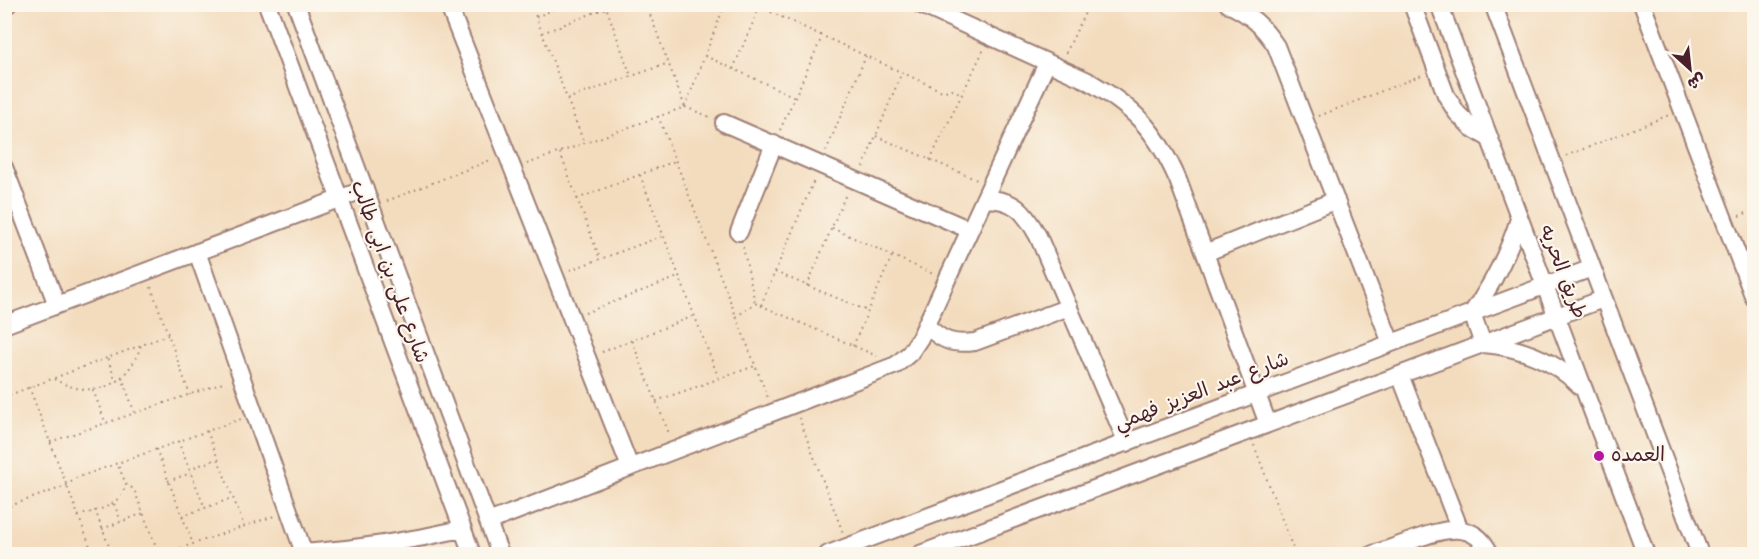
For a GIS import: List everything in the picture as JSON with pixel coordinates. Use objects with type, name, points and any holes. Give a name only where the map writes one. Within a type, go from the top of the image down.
[{"type":"street","name":"شارع على بن ابى طالب","points":[[267,4],[472,555]]},
{"type":"street","name":"شارع على بن ابى طالب","points":[[296,4],[500,555]]},
{"type":"street","points":[[448,4],[630,467]]},
{"type":"street","points":[[919,4],[1110,94],[1132,111],[1151,131],[1167,154],[1268,424]]},
{"type":"street","points":[[1228,4],[1245,13],[1263,27],[1276,46],[1391,344]]},
{"type":"street","points":[[1412,4],[1446,95],[1457,113],[1472,128],[1490,139]]},
{"type":"street","name":"طريق الحريه","points":[[1439,4],[1646,555]]},
{"type":"street","name":"طريق الحريه","points":[[1493,4],[1700,555]]},
{"type":"street","points":[[1642,4],[1755,298]]},
{"type":"street","points":[[488,522],[896,365],[910,353],[920,338],[987,192],[1053,66]]},
{"type":"street","points":[[724,123],[970,230]]},
{"type":"street","points":[[739,232],[774,144]]},
{"type":"street","points":[[4,167],[57,305]]},
{"type":"street","points":[[4,325],[365,189]]},
{"type":"street","points":[[987,192],[998,199],[1012,203],[1023,212],[1038,236],[1127,442]]},
{"type":"street","points":[[1205,253],[1336,200]]},
{"type":"street","points":[[1483,344],[1472,313],[1500,268],[1519,219]]},
{"type":"street","points":[[197,252],[303,554],[390,544],[462,529]]},
{"type":"street","name":"شارع عبد العزيز فهمي","points":[[828,555],[847,550],[1127,442],[1592,268]]},
{"type":"street","points":[[920,555],[1604,299]]},
{"type":"street","points":[[926,325],[936,335],[962,344],[975,342],[1069,307]]},
{"type":"street","points":[[1483,344],[1517,349],[1534,355],[1561,370],[1584,390]]},
{"type":"street","points":[[1400,375],[1460,530]]},
{"type":"street","points":[[1373,555],[1441,530],[1454,529],[1467,532],[1479,539],[1490,555]]},
{"type":"path","points":[[531,4],[584,143]]},
{"type":"path","points":[[536,17],[567,4]]},
{"type":"path","points":[[646,4],[685,106]]},
{"type":"path","points":[[685,106],[725,4]]},
{"type":"path","points":[[1053,66],[1089,4]]},
{"type":"path","points":[[733,69],[760,5],[942,91],[953,90],[962,94]]},
{"type":"path","points":[[542,33],[605,6],[631,76]]},
{"type":"path","points":[[774,144],[822,35]]},
{"type":"path","points":[[930,160],[990,37]]},
{"type":"path","points":[[705,56],[795,97]]},
{"type":"path","points":[[761,305],[866,56]]},
{"type":"path","points":[[567,99],[669,63]]},
{"type":"path","points":[[1305,121],[1437,69]]},
{"type":"path","points":[[807,286],[876,136],[902,72]]},
{"type":"path","points":[[372,207],[510,161],[559,152],[685,106],[724,123]]},
{"type":"path","points":[[1552,162],[1682,110]]},
{"type":"path","points":[[658,116],[773,412]]},
{"type":"path","points":[[876,136],[930,160],[987,192]]},
{"type":"path","points":[[559,152],[600,259]]},
{"type":"path","points":[[577,199],[676,161]]},
{"type":"path","points":[[640,175],[719,379]]},
{"type":"path","points":[[832,228],[946,280]]},
{"type":"path","points":[[739,232],[755,303]]},
{"type":"path","points":[[555,276],[663,236]]},
{"type":"path","points":[[853,346],[892,256]]},
{"type":"path","points":[[146,271],[190,395]]},
{"type":"path","points":[[775,272],[868,311]]},
{"type":"path","points":[[572,318],[679,276]]},
{"type":"path","points":[[736,317],[755,303]]},
{"type":"path","points":[[755,303],[896,365]]},
{"type":"path","points":[[587,358],[694,316]]},
{"type":"path","points":[[4,397],[168,335]]},
{"type":"path","points":[[632,341],[676,450]]},
{"type":"path","points":[[54,378],[72,387],[93,390],[105,387],[116,382],[131,368],[141,345]]},
{"type":"path","points":[[107,358],[116,382]]},
{"type":"path","points":[[656,401],[755,366]]},
{"type":"path","points":[[50,442],[242,376]]},
{"type":"path","points":[[122,377],[135,414]]},
{"type":"path","points":[[29,387],[93,555]]},
{"type":"path","points":[[93,390],[106,424]]},
{"type":"path","points":[[794,404],[847,550]]},
{"type":"path","points":[[4,508],[66,486],[76,478],[255,414]]},
{"type":"path","points":[[207,431],[244,526]]},
{"type":"path","points":[[1249,432],[1295,555]]},
{"type":"path","points":[[178,441],[205,508]]},
{"type":"path","points":[[156,449],[193,544]]},
{"type":"path","points":[[189,469],[218,459]]},
{"type":"path","points":[[117,463],[126,484],[135,492],[159,555]]},
{"type":"path","points":[[168,481],[191,473]]},
{"type":"path","points":[[78,516],[114,504],[126,484]]},
{"type":"path","points":[[182,516],[233,498]]},
{"type":"path","points":[[114,504],[121,521]]},
{"type":"path","points":[[95,510],[112,555]]},
{"type":"path","points":[[164,555],[289,510]]},
{"type":"path","points":[[102,529],[144,513]]},
{"type":"path","points":[[4,537],[11,555]]},
{"type":"place","name":"العمده","points":[[1599,456]]}]
